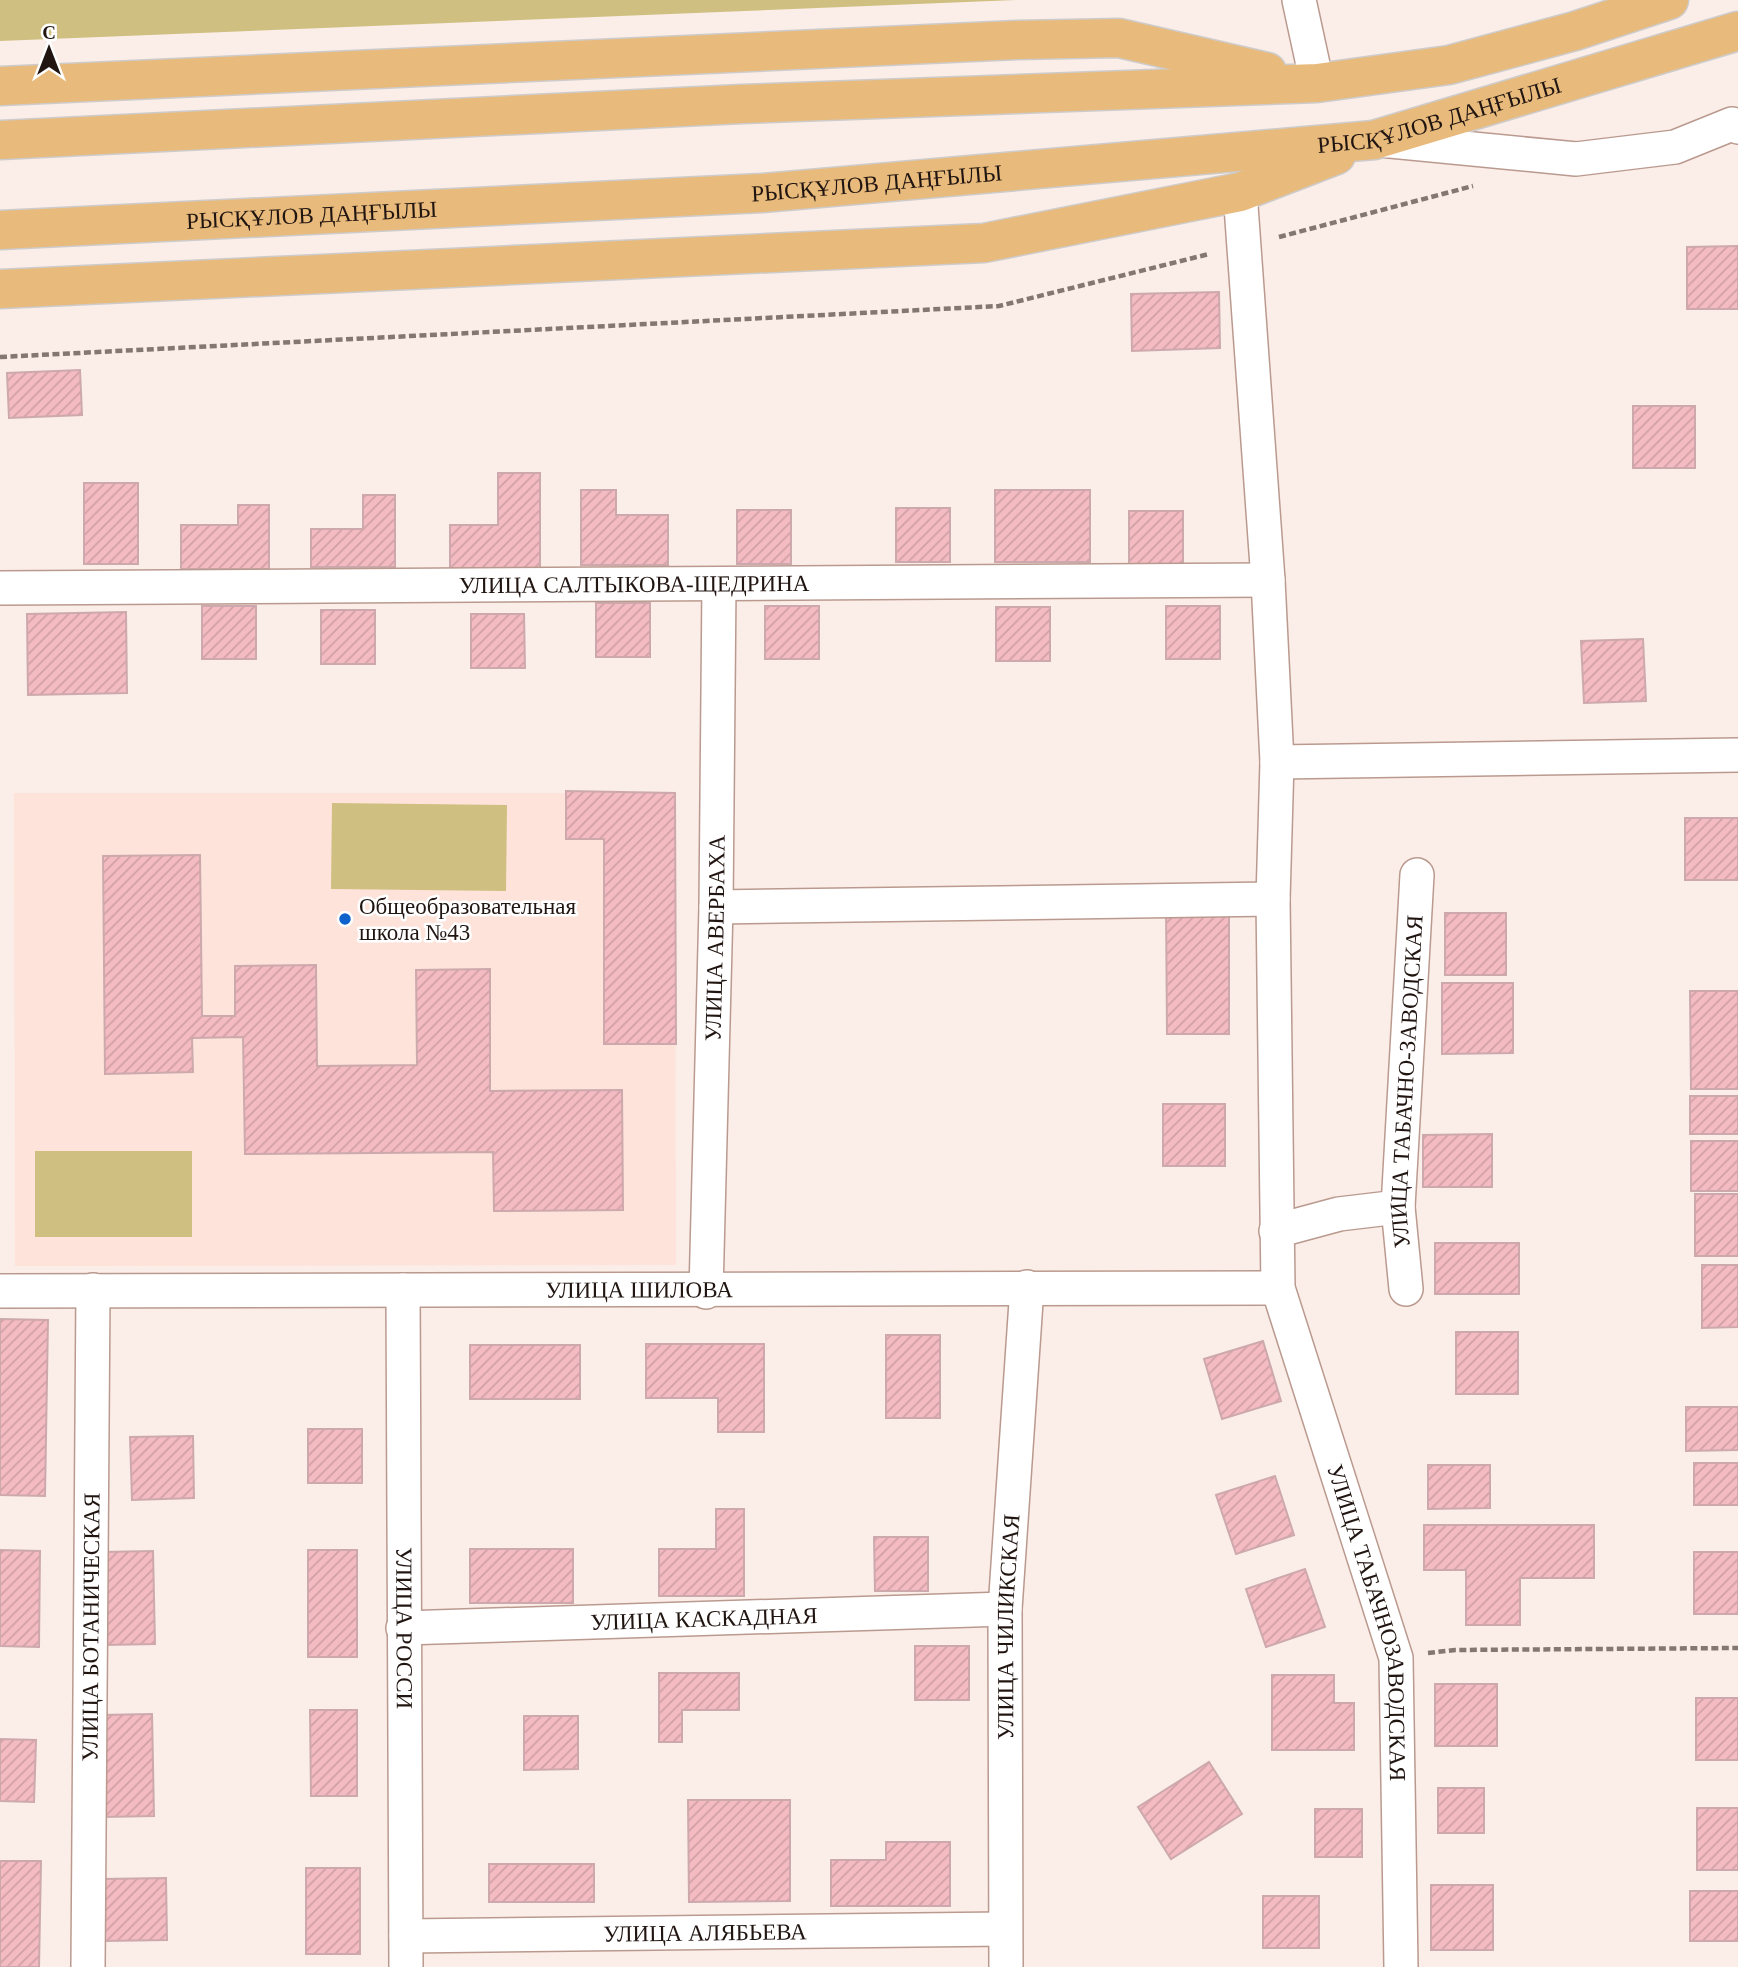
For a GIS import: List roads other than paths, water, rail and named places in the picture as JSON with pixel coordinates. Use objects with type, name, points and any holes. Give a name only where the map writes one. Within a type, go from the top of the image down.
[{"type":"main road","name":"РЫСҚҰЛОВ ДАҢҒЫЛЫ","points":[[0,140],[742,104],[1317,83],[1449,65],[1575,31],[1669,0]]},
{"type":"main road","name":"РЫСҚҰЛОВ ДАҢҒЫЛЫ","points":[[0,230],[762,193],[1374,140],[1738,31]]},
{"type":"main road","points":[[0,86],[1017,40],[1119,38],[1317,83]]},
{"type":"main road","points":[[0,289],[984,243],[1240,192],[1374,140]]},
{"type":"main road","points":[[0,308],[93,286]]},
{"type":"street","points":[[1299,0],[1317,83]]},
{"type":"street","points":[[1374,140],[1576,159],[1675,147],[1732,124],[1738,127]]},
{"type":"street","name":"УЛИЦА ТАБАЧНОЗАВОДСКАЯ","points":[[1240,192],[1268,580],[1277,762],[1273,899],[1278,1288],[1396,1658],[1401,1967]]},
{"type":"street","name":"УЛИЦА САЛТЫКОВА-ЩЕДРИНА","points":[[0,588],[1268,580]]},
{"type":"street","name":"УЛИЦА АВЕРБАХА","points":[[706,1292],[716,907],[719,584]]},
{"type":"street","points":[[1277,762],[1738,755]]},
{"type":"street","name":"УЛИЦА ТАБАЧНО-ЗАВОДСКАЯ","points":[[1406,1289],[1398,1207],[1417,875]]},
{"type":"street","points":[[716,907],[1273,899]]},
{"type":"street","points":[[1276,1231],[1339,1214],[1398,1207]]},
{"type":"street","name":"УЛИЦА ШИЛОВА","points":[[0,1291],[706,1292],[1027,1287],[1278,1288]]},
{"type":"street","name":"УЛИЦА ЧИЛИКСКАЯ","points":[[1006,1967],[1005,1609],[1027,1287]]},
{"type":"street","name":"УЛИЦА БОТАНИЧЕСКАЯ","points":[[88,1967],[93,1290]]},
{"type":"street","name":"УЛИЦА РОССИ","points":[[402,1290],[406,1951]]},
{"type":"street","name":"УЛИЦА КАСКАДНАЯ","points":[[403,1628],[1005,1609]]},
{"type":"street","name":"УЛИЦА АЛЯБЬЕВА","points":[[406,1951],[1005,1929]]},
{"type":"place","name":"Общеобразовательная школа №43","points":[[345,919]]}]
